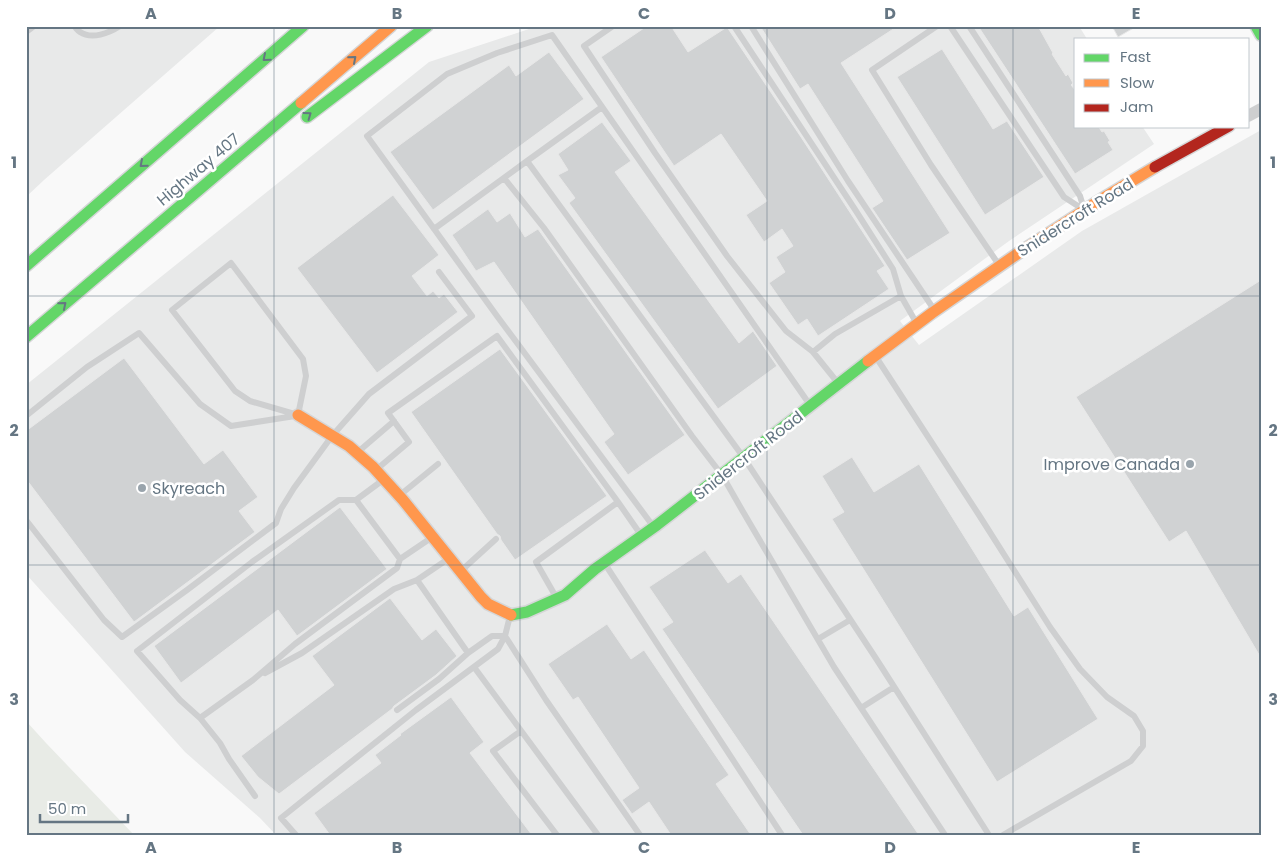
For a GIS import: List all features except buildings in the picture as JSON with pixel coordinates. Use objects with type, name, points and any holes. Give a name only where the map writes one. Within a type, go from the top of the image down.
[{"type":"main road","points":[[26,266],[303,26]]},
{"type":"main road","name":"Highway 407","points":[[26,336],[391,26]]},
{"type":"main road","points":[[299,122],[348,87],[426,26]]},
{"type":"main road","points":[[1256,26],[1261,35]]},
{"type":"main road","name":"Snidercroft Road","points":[[510,615],[527,612],[565,594],[722,475],[892,342],[903,336],[935,311],[1084,210],[1127,183],[1225,128]]},
{"type":"main road","points":[[169,215],[283,134]]},
{"type":"main road","points":[[298,415],[349,446],[357,453],[400,496],[480,597],[488,604],[510,615]]},
{"type":"lane","points":[[26,32],[34,26]]},
{"type":"lane","points":[[74,26],[81,33],[95,36],[120,26]]},
{"type":"lane","points":[[613,26],[584,46],[655,153],[727,256],[786,331],[813,352],[839,384]]},
{"type":"lane","points":[[734,26],[892,269],[902,296],[917,325]]},
{"type":"lane","points":[[751,26],[848,181],[935,311]]},
{"type":"lane","points":[[937,26],[872,70],[931,165],[1000,266]]},
{"type":"lane","points":[[950,26],[1064,197],[1084,210]]},
{"type":"lane","points":[[969,26],[1080,196],[1084,210]]},
{"type":"lane","points":[[654,527],[497,316],[367,136],[447,74],[497,53],[552,35],[811,406]]},
{"type":"lane","points":[[434,228],[602,106]]},
{"type":"lane","points":[[527,161],[744,458],[989,835]]},
{"type":"lane","points":[[504,178],[544,228],[692,436],[722,475],[834,667],[945,835]]},
{"type":"lane","points":[[231,262],[303,359],[306,376],[298,415],[250,401],[236,391],[172,310],[231,262]]},
{"type":"lane","points":[[26,520],[104,620],[122,637],[276,523],[281,508],[294,488],[332,436],[369,394],[472,316],[439,272]]},
{"type":"lane","points":[[813,352],[836,334],[902,296]]},
{"type":"lane","points":[[26,416],[87,367],[139,332],[200,404],[231,426],[298,415]]},
{"type":"lane","points":[[255,796],[220,743],[200,718],[180,700],[137,651],[252,562],[339,500],[356,500],[409,442],[388,413],[497,336],[642,536]]},
{"type":"lane","points":[[875,356],[1050,627],[1080,669],[1107,697],[1134,716],[1143,730],[1143,746],[1131,761],[1003,835]]},
{"type":"lane","points":[[357,453],[394,421]]},
{"type":"lane","points":[[400,496],[438,464]]},
{"type":"lane","points":[[356,500],[400,559]]},
{"type":"lane","points":[[557,598],[536,562],[618,502]]},
{"type":"lane","points":[[200,718],[253,680],[295,644],[397,568],[400,559],[433,537]]},
{"type":"lane","points":[[460,571],[496,539]]},
{"type":"lane","points":[[253,680],[302,653],[394,589],[417,580],[449,558]]},
{"type":"lane","points":[[604,563],[782,835]]},
{"type":"lane","points":[[417,580],[468,653]]},
{"type":"lane","points":[[296,835],[281,818],[416,710],[498,649],[510,615]]},
{"type":"lane","points":[[818,639],[850,620]]},
{"type":"lane","points":[[397,710],[492,636],[504,636]]},
{"type":"lane","points":[[504,636],[640,835]]},
{"type":"lane","points":[[474,667],[598,835]]},
{"type":"lane","points":[[862,708],[894,687]]},
{"type":"lane","points":[[522,731],[493,751],[557,835]]},
{"type":"shaded area","points":[[26,26],[220,26],[26,197]]},
{"type":"shaded area","points":[[538,26],[1079,26],[1086,38],[1074,38],[1074,128],[1143,128],[1154,144],[1009,241],[900,321],[919,345],[1082,231],[1261,130],[1261,835],[276,835],[260,818],[185,752],[26,574],[26,385],[429,62]]},
{"type":"shaded area","points":[[26,721],[46,743],[134,835],[26,835]]},
{"type":"traffic: fast","points":[[26,266],[303,26]]},
{"type":"traffic: fast","points":[[307,117],[427,26]]},
{"type":"traffic: fast","points":[[1256,26],[1261,35]]},
{"type":"traffic: fast","points":[[26,337],[301,103]]},
{"type":"traffic: fast","points":[[511,615],[527,612],[565,595],[595,569],[657,525],[868,361]]},
{"type":"traffic: slow","points":[[301,103],[391,26]]},
{"type":"traffic: slow","points":[[868,361],[932,313],[1020,252],[1155,167]]},
{"type":"traffic: slow","points":[[298,415],[349,446],[373,467],[403,500],[481,597],[488,604],[511,615]]},
{"type":"traffic: jam","points":[[1155,167],[1225,128]]},
{"type":"place","name":"Improve Canada","points":[[1190,464]]},
{"type":"place","name":"Skyreach","points":[[142,488]]}]
